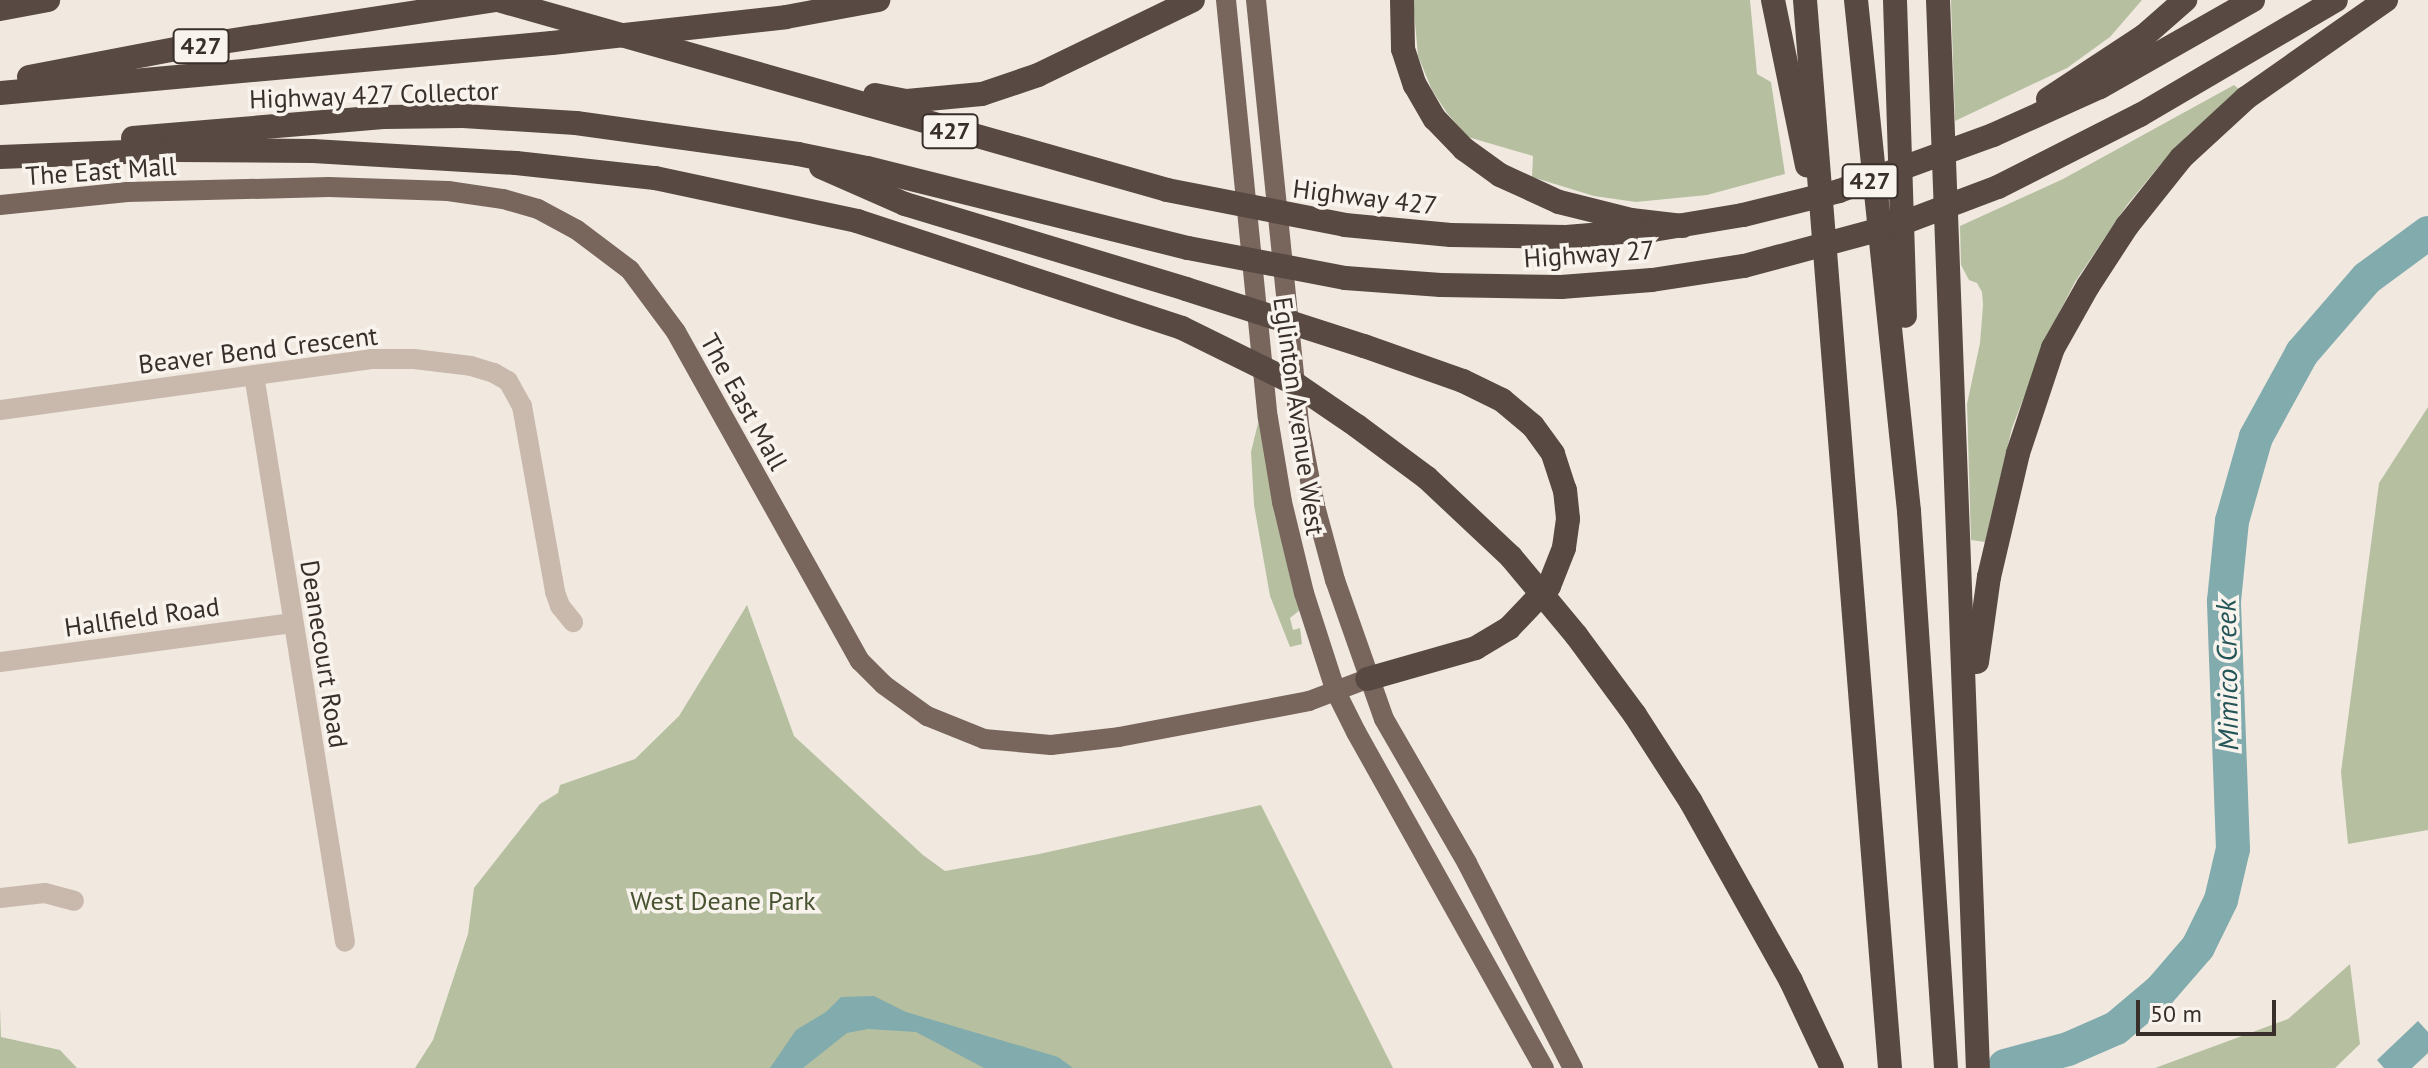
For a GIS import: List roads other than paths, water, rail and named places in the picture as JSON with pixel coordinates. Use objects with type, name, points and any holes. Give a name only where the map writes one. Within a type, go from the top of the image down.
[{"type":"highway","points":[[0,9],[48,0]]},
{"type":"highway","name":"427","points":[[0,82],[176,49],[497,0],[735,67]]},
{"type":"highway","points":[[0,93],[552,43],[786,17],[878,0]]},
{"type":"highway","points":[[735,67],[907,101],[982,94],[1038,75],[1193,0]]},
{"type":"highway","points":[[1402,0],[1403,49],[1415,85],[1435,119],[1464,149],[1500,175],[1559,202],[1631,220],[1683,226]]},
{"type":"highway","points":[[1773,0],[1827,274]]},
{"type":"highway","points":[[1805,0],[1890,1068]]},
{"type":"highway","points":[[1856,0],[1909,511],[1946,1068]]},
{"type":"highway","points":[[1895,0],[1909,511]]},
{"type":"highway","points":[[1938,0],[1970,788],[1978,1068]]},
{"type":"highway","points":[[1993,135],[2144,36],[2185,0]]},
{"type":"highway","points":[[1993,135],[2100,87],[2253,0]]},
{"type":"highway","name":"Highway 27","points":[[798,154],[1188,248],[1345,278],[1457,286],[1561,287],[1652,280],[1744,266],[1900,224],[1998,187],[2140,115],[2336,0]]},
{"type":"highway","points":[[1970,788],[1974,698],[1989,577],[2018,453],[2053,348],[2127,226],[2181,158],[2246,98],[2386,0]]},
{"type":"highway","name":"Highway 427","points":[[735,67],[1167,190],[1345,225],[1424,234],[1527,238],[1598,235],[1683,226],[1743,215],[1839,191],[1993,135]]},
{"type":"highway","name":"Highway 427 Collector","points":[[0,156],[250,125],[463,116],[644,131],[798,154]]},
{"type":"highway","points":[[0,156],[176,150],[326,151],[516,163],[655,178],[857,221],[1182,328],[1294,383],[1427,478],[1511,557],[1576,635],[1635,715],[1691,802],[1791,981],[1832,1068]]},
{"type":"highway","points":[[798,154],[843,180],[905,204],[1186,289],[1463,381],[1502,400],[1533,426],[1553,454],[1565,490],[1568,519],[1564,548],[1549,586],[1509,628],[1476,648],[1367,679]]},
{"type":"main road","name":"Eglinton Avenue West","points":[[1226,0],[1274,456],[1293,550],[1336,692],[1434,876],[1544,1068]]},
{"type":"main road","name":"Eglinton Avenue West","points":[[1256,0],[1300,430],[1318,520],[1367,679],[1390,732],[1467,863],[1573,1068]]},
{"type":"main road","name":"The East Mall","points":[[0,205],[127,192],[329,187],[448,191],[503,199],[538,209],[601,244],[649,292],[676,332],[860,661],[884,685],[927,716],[984,739],[1051,745],[1261,712],[1336,692],[1367,679]]},
{"type":"street","name":"Beaver Bend Crescent","points":[[0,410],[324,363],[414,359],[471,366],[508,381],[522,406],[555,592],[560,606],[573,622]]},
{"type":"street","name":"Deanecourt Road","points":[[254,375],[345,942]]},
{"type":"street","name":"Hallfield Road","points":[[0,662],[292,623]]},
{"type":"street","points":[[0,898],[45,893],[74,901]]},
{"type":"water","points":[[874,996],[906,1012],[1058,1057],[1073,1068],[984,1068],[916,1032],[868,1029],[847,1033],[803,1068],[770,1068],[796,1030],[826,1012],[841,997]]},
{"type":"water","points":[[2418,1021],[2428,1032],[2428,1053],[2412,1068],[2384,1068],[2377,1060]]},
{"type":"waterway","name":"Mimico Creek","points":[[2005,1066],[2068,1049],[2116,1028],[2160,991],[2198,947],[2221,900],[2233,849],[2224,601],[2232,521],[2256,437],[2302,353],[2367,278],[2428,233]]},
{"type":"park label","name":"West Deane Park","points":[[723,901]]}]
